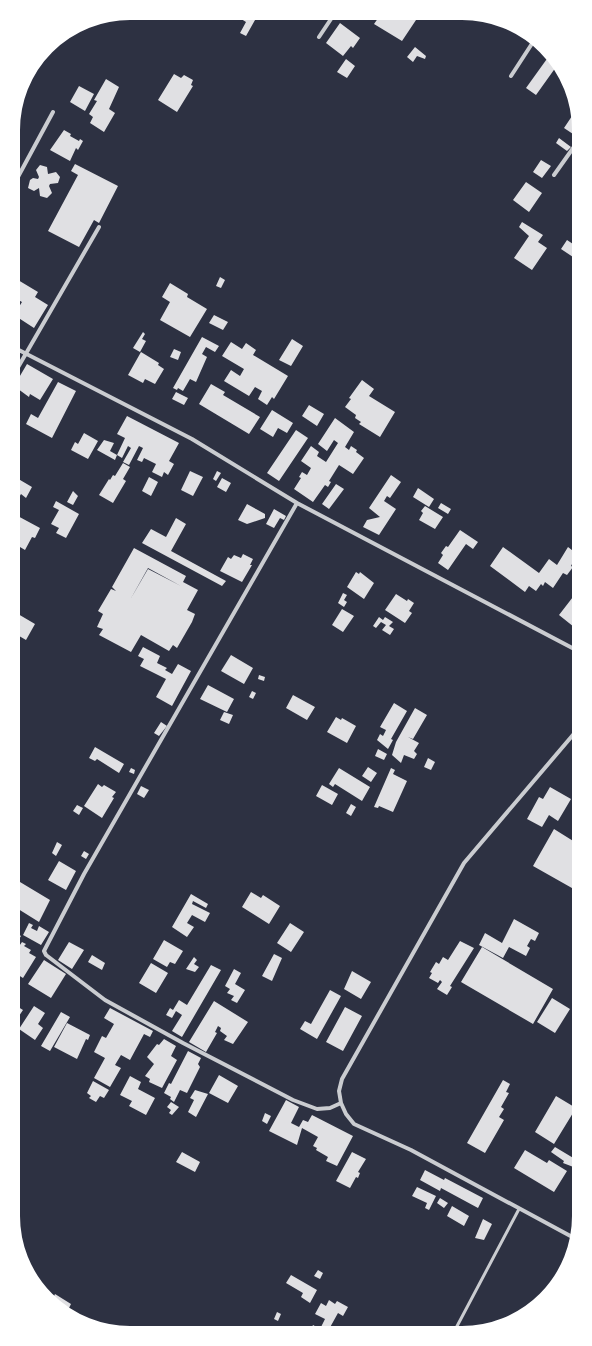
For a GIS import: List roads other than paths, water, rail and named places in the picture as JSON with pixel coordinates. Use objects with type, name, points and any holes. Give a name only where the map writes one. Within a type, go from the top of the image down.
[{"type":"street","points":[[319,37],[331,19]]},
{"type":"street","points":[[511,76],[532,44]]},
{"type":"street","points":[[19,175],[53,112]]},
{"type":"street","points":[[554,175],[573,148]]},
{"type":"street","points":[[19,364],[99,227]]},
{"type":"street","points":[[19,350],[192,439],[297,503],[573,649]]},
{"type":"street","points":[[297,503],[88,868],[45,946],[44,951],[46,955],[105,1000],[183,1043],[293,1100],[317,1109],[330,1108],[341,1103]]},
{"type":"street","points":[[571,1237],[411,1150],[354,1124],[346,1114],[341,1103],[339,1091],[342,1078],[464,863],[573,735]]},
{"type":"lane","points":[[458,1327],[519,1209]]}]
